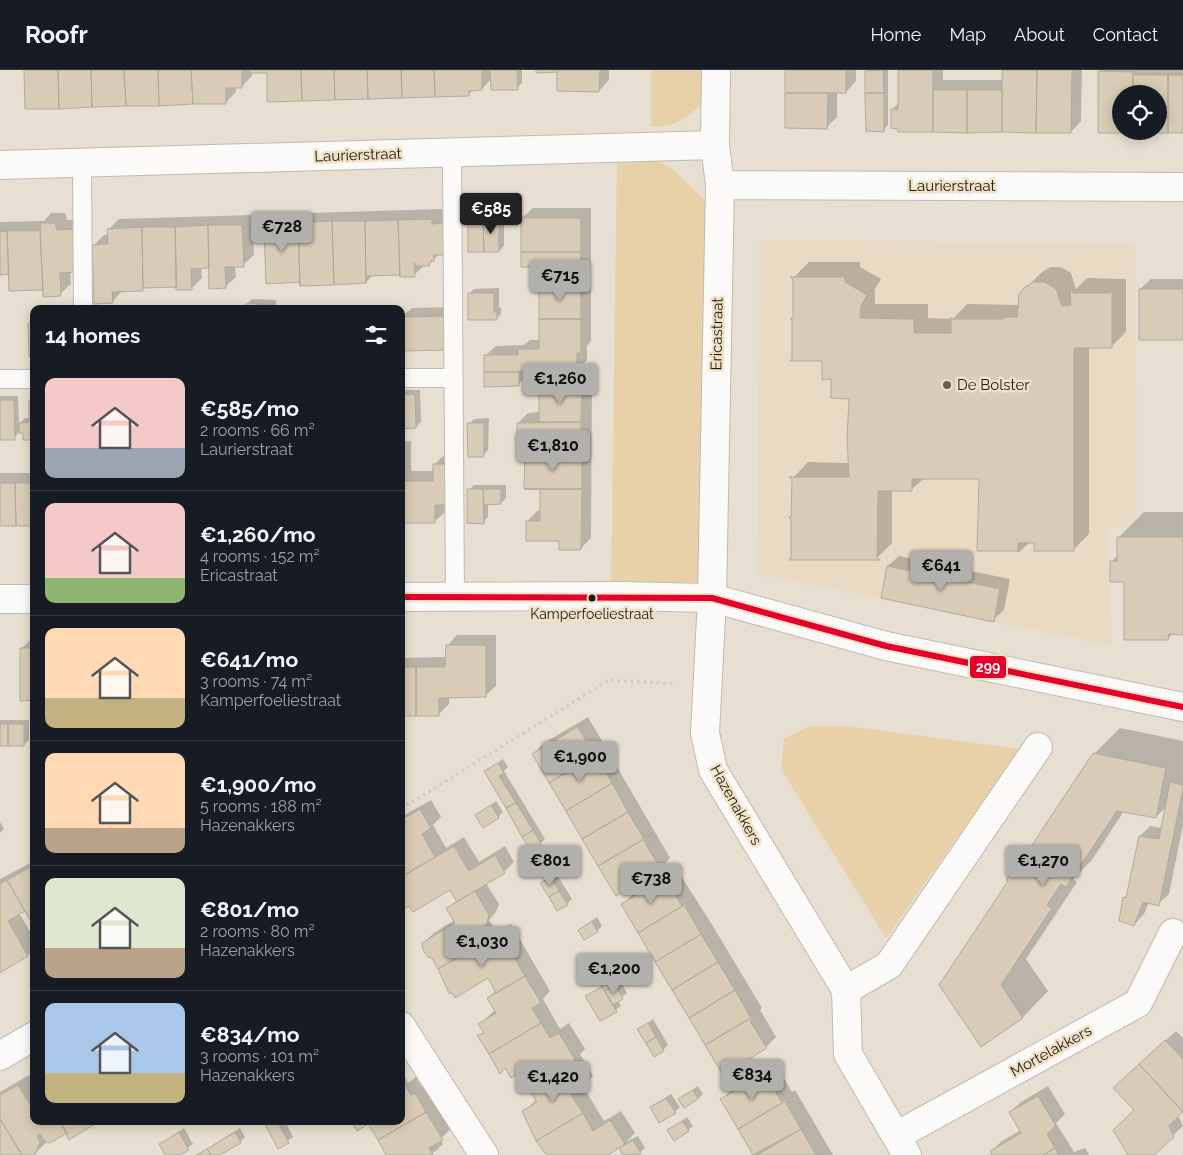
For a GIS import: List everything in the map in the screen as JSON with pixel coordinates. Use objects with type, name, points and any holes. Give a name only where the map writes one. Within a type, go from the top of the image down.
[{"type":"street","name":"Ericastraat","points":[[712,598],[720,185],[716,145],[716,70]]},
{"type":"street","name":"Laurierstraat","points":[[0,165],[716,145]]},
{"type":"street","name":"Laurierstraat","points":[[720,185],[1183,187]]},
{"type":"street","points":[[405,597],[620,596],[712,598],[886,646],[1183,707]]},
{"type":"street","name":"Hazenakkers","points":[[712,598],[705,733],[713,770],[846,990],[848,1054],[901,1145]]},
{"type":"street","points":[[0,599],[30,599]]},
{"type":"street","points":[[846,990],[889,965],[1038,747]]},
{"type":"street","name":"Mortelakkers","points":[[901,1145],[1138,1003],[1174,933]]},
{"type":"street","points":[[405,1032],[484,1155]]},
{"type":"street","points":[[0,1056],[30,1038]]},
{"type":"lane","points":[[452,152],[455,597]]},
{"type":"lane","points":[[82,162],[83,305]]},
{"type":"lane","points":[[405,378],[454,378]]},
{"type":"lane","points":[[0,380],[30,379]]},
{"type":"path","points":[[405,807],[609,680],[708,687]]},
{"type":"shaded area","points":[[651,70],[705,70],[705,101],[693,112],[675,123],[651,127]]},
{"type":"shaded area","points":[[658,161],[671,168],[705,200],[702,582],[611,582],[617,162]]},
{"type":"shaded area","name":"De Bolster","points":[[760,240],[1135,243],[1137,526],[1107,528],[1112,646],[757,574]]},
{"type":"shaded area","points":[[810,726],[846,726],[1020,749],[886,938],[781,769],[784,739]]},
{"type":"building","points":[[24,70],[58,70],[59,109],[25,109]]},
{"type":"building","points":[[58,70],[91,70],[92,107],[59,109]]},
{"type":"building","points":[[91,70],[124,70],[126,106],[92,107]]},
{"type":"building","points":[[124,70],[158,70],[159,106],[126,106]]},
{"type":"building","points":[[158,70],[191,70],[193,104],[159,106]]},
{"type":"building","points":[[191,70],[242,70],[242,88],[226,88],[226,104],[193,104]]},
{"type":"building","points":[[250,70],[301,70],[302,101],[267,102],[267,73],[250,73]]},
{"type":"building","points":[[301,70],[334,70],[335,100],[302,101]]},
{"type":"building","points":[[334,70],[367,70],[368,99],[335,100]]},
{"type":"building","points":[[367,70],[401,70],[402,98],[368,99]]},
{"type":"building","points":[[401,70],[434,70],[435,97],[402,98]]},
{"type":"building","points":[[434,70],[482,70],[482,90],[469,91],[469,96],[435,97]]},
{"type":"building","points":[[490,70],[517,70],[518,90],[491,90]]},
{"type":"building","points":[[536,70],[600,70],[599,92],[557,91],[557,72],[536,73]]},
{"type":"building","points":[[785,70],[846,70],[846,93],[785,93]]},
{"type":"building","points":[[883,70],[884,93],[865,93],[865,71]]},
{"type":"building","points":[[898,70],[933,70],[933,132],[898,132],[898,129],[891,128],[891,109],[898,109]]},
{"type":"building","points":[[1002,70],[1037,70],[1036,133],[1002,132]]},
{"type":"building","points":[[1037,70],[1072,70],[1071,133],[1036,133]]},
{"type":"building","points":[[1098,71],[1133,72],[1133,85],[1112,85],[1112,133],[1098,133]]},
{"type":"building","points":[[1133,75],[1168,75],[1168,133],[1167,85],[1133,85]]},
{"type":"building","points":[[1168,75],[1183,75],[1183,133],[1168,133]]},
{"type":"building","points":[[933,90],[967,90],[967,133],[933,132]]},
{"type":"building","points":[[967,90],[1002,90],[1002,132],[967,133]]},
{"type":"building","points":[[785,93],[828,93],[827,129],[785,128]]},
{"type":"building","points":[[865,93],[884,93],[884,132],[866,131]]},
{"type":"building","points":[[468,218],[483,218],[484,252],[468,252]]},
{"type":"building","points":[[483,218],[499,218],[499,252],[484,252]]},
{"type":"building","points":[[521,218],[581,218],[581,252],[521,252]]},
{"type":"building","points":[[432,219],[432,224],[444,223],[445,255],[433,255],[434,261],[431,261],[429,266],[416,266],[414,262],[415,277],[400,277],[398,220]]},
{"type":"building","points":[[398,220],[400,277],[399,275],[367,276],[366,283],[365,221]]},
{"type":"building","points":[[332,221],[334,285],[300,286],[298,223]]},
{"type":"building","points":[[332,221],[365,221],[366,283],[334,285]]},
{"type":"building","points":[[40,223],[55,223],[57,230],[74,229],[77,272],[60,273],[61,296],[43,297]]},
{"type":"building","points":[[298,223],[300,282],[266,284],[264,224]]},
{"type":"building","points":[[208,225],[242,225],[244,267],[225,267],[226,288],[209,289]]},
{"type":"building","points":[[208,225],[209,268],[191,269],[192,290],[176,290],[175,227]]},
{"type":"building","points":[[142,227],[143,291],[112,292],[113,303],[94,304],[92,245],[108,244],[107,229]]},
{"type":"building","points":[[142,227],[175,227],[177,287],[143,288]]},
{"type":"building","points":[[7,231],[9,274],[0,275],[0,232]]},
{"type":"building","points":[[7,231],[40,231],[43,290],[9,291]]},
{"type":"building","points":[[521,252],[581,252],[581,285],[539,285],[539,267],[521,267]]},
{"type":"building","points":[[790,277],[845,277],[845,282],[867,295],[861,306],[860,318],[912,319],[914,317],[914,333],[951,333],[951,317],[952,319],[1004,319],[1004,317],[1017,317],[1019,294],[1025,287],[1034,282],[1045,282],[1056,289],[1062,306],[1071,305],[1070,291],[1073,291],[1073,293],[1110,293],[1112,291],[1112,348],[1074,348],[1074,386],[1076,386],[1074,387],[1074,551],[1034,551],[1034,543],[1018,543],[1018,551],[977,551],[979,479],[912,479],[912,491],[878,491],[877,558],[880,560],[789,560],[791,558],[791,519],[789,517],[791,517],[792,479],[789,477],[849,477],[847,438],[849,399],[831,398],[831,379],[822,380],[822,361],[790,361],[792,359],[792,320],[790,318],[793,318],[793,279]]},
{"type":"building","points":[[539,285],[581,285],[581,319],[539,319]]},
{"type":"building","points":[[1139,289],[1183,289],[1183,340],[1139,340]]},
{"type":"building","points":[[468,293],[494,293],[494,312],[497,312],[497,320],[468,320]]},
{"type":"building","points":[[447,316],[448,350],[405,351],[405,317]]},
{"type":"building","points":[[539,319],[581,319],[581,353],[577,353],[577,371],[484,372],[484,355],[518,355],[518,349],[539,349]]},
{"type":"building","points":[[28,323],[30,323],[30,357]]},
{"type":"building","points":[[484,372],[519,372],[519,386],[484,387]]},
{"type":"building","points":[[582,387],[581,422],[539,422],[539,388]]},
{"type":"building","points":[[415,394],[416,428],[405,429],[405,395]]},
{"type":"building","points":[[0,400],[14,400],[15,440],[0,440]]},
{"type":"building","points":[[29,401],[30,440],[23,440],[23,433],[19,433],[19,423],[29,422]]},
{"type":"building","points":[[581,422],[582,455],[517,456],[517,423]]},
{"type":"building","points":[[467,423],[484,423],[484,457],[468,457]]},
{"type":"building","points":[[582,455],[582,489],[524,489],[525,456],[517,456]]},
{"type":"building","points":[[433,464],[447,464],[448,505],[435,505],[435,523],[405,523],[405,481],[433,481]]},
{"type":"building","points":[[0,483],[15,483],[16,526],[0,526]]},
{"type":"building","points":[[15,483],[30,483],[30,526],[16,526]]},
{"type":"building","points":[[467,489],[483,489],[484,524],[467,523]]},
{"type":"building","points":[[483,489],[501,489],[501,504],[484,505]]},
{"type":"building","points":[[540,489],[582,489],[581,550],[559,550],[559,541],[526,541],[526,521],[540,521]]},
{"type":"building","points":[[1117,537],[1183,537],[1183,635],[1169,634],[1168,640],[1124,640],[1124,582],[1110,582],[1110,561],[1117,561]]},
{"type":"building","points":[[939,560],[955,563],[952,579],[1000,589],[994,622],[881,598],[887,566],[936,576]]},
{"type":"building","points":[[446,645],[486,645],[486,697],[439,698],[439,716],[416,716],[416,667],[445,667]]},
{"type":"building","points":[[20,648],[30,648],[30,700],[20,701]]},
{"type":"building","points":[[405,667],[416,667],[416,716],[405,716]]},
{"type":"building","points":[[587,721],[578,728],[595,755],[549,783],[532,754]]},
{"type":"building","points":[[0,724],[8,724],[8,746],[0,746]]},
{"type":"building","points":[[8,724],[24,724],[24,746],[8,746]]},
{"type":"building","points":[[1093,753],[1166,768],[1156,818],[1117,811],[1066,887],[1061,884],[1047,905],[1052,908],[1001,985],[1023,1018],[981,1047],[939,985],[1008,881],[1006,880],[1022,855],[1024,857]]},
{"type":"building","points":[[595,755],[612,783],[566,811],[549,783]]},
{"type":"building","points":[[498,763],[504,773],[499,776],[516,803],[506,808],[484,771]]},
{"type":"building","points":[[1170,782],[1183,785],[1183,789],[1159,906],[1143,902],[1134,926],[1119,921],[1123,897],[1126,898],[1139,836],[1159,839]]},
{"type":"building","points":[[612,783],[628,812],[582,839],[566,811]]},
{"type":"building","points":[[516,803],[533,830],[522,837],[506,808]]},
{"type":"building","points":[[491,805],[499,818],[483,828],[475,815]]},
{"type":"building","points":[[420,809],[431,828],[422,834],[435,857],[405,875],[405,818]]},
{"type":"building","points":[[628,812],[644,839],[598,866],[582,839]]},
{"type":"building","points":[[533,830],[541,844],[531,851],[522,837]]},
{"type":"building","points":[[654,833],[644,841],[661,870],[616,896],[598,866]]},
{"type":"building","points":[[454,846],[469,871],[495,855],[505,873],[457,902],[450,890],[413,912],[409,906],[405,909],[405,875]]},
{"type":"building","points":[[30,867],[30,920],[7,880]]},
{"type":"building","points":[[551,877],[559,891],[549,897],[540,883]]},
{"type":"building","points":[[665,878],[682,906],[638,933],[621,904]]},
{"type":"building","points":[[7,880],[25,911],[8,921],[28,956],[0,973],[0,884]]},
{"type":"building","points":[[475,891],[489,915],[487,924],[478,929],[485,941],[438,969],[432,958],[428,957],[423,950],[422,943],[455,923],[446,908]]},
{"type":"building","points":[[559,891],[568,905],[557,911],[549,897]]},
{"type":"building","points":[[694,899],[685,906],[701,934],[655,962],[638,933]]},
{"type":"building","points":[[592,921],[598,932],[584,940],[578,930]]},
{"type":"building","points":[[500,933],[525,976],[496,993],[488,978],[455,998],[453,994],[449,993],[438,969]]},
{"type":"building","points":[[701,934],[718,962],[672,990],[655,962]]},
{"type":"building","points":[[718,962],[735,990],[689,1018],[672,990]]},
{"type":"building","points":[[607,971],[615,985],[605,991],[596,977]]},
{"type":"building","points":[[525,976],[541,1003],[532,1008],[541,1023],[489,1054],[477,1035],[484,1033],[478,1024],[496,1013],[487,998]]},
{"type":"building","points":[[615,985],[623,999],[613,1005],[605,991]]},
{"type":"building","points":[[602,987],[617,1012],[600,1021],[585,996]]},
{"type":"building","points":[[735,990],[751,1018],[705,1045],[689,1018]]},
{"type":"building","points":[[760,1012],[750,1021],[767,1048],[723,1075],[705,1045]]},
{"type":"building","points":[[541,1023],[550,1038],[559,1033],[575,1060],[538,1082],[529,1068],[511,1078],[505,1068],[500,1074],[489,1054]]},
{"type":"building","points":[[648,1023],[656,1037],[646,1043],[637,1029]]},
{"type":"building","points":[[656,1037],[664,1051],[654,1057],[646,1043]]},
{"type":"building","points":[[1165,1040],[1183,1059],[1183,1112],[1139,1064]]},
{"type":"building","points":[[569,1064],[583,1088],[571,1095],[583,1113],[536,1141],[522,1111],[537,1102],[528,1088]]},
{"type":"building","points":[[1139,1064],[1183,1112],[1169,1126],[1174,1137],[1154,1155],[1128,1155],[1113,1130],[1134,1110],[1113,1088]]},
{"type":"building","points":[[765,1073],[781,1101],[794,1096],[738,1129],[720,1099]]},
{"type":"building","points":[[18,1085],[30,1104],[30,1125],[62,1125],[67,1133],[50,1143],[45,1141],[40,1134],[37,1136],[40,1142],[35,1155],[22,1155],[0,1119],[0,1095]]},
{"type":"building","points":[[405,1088],[411,1095],[415,1093],[426,1112],[405,1124]]},
{"type":"building","points":[[693,1090],[698,1099],[684,1108],[678,1099]]},
{"type":"building","points":[[1038,1096],[1056,1126],[1047,1134],[1055,1148],[1043,1155],[992,1155],[990,1151],[1021,1133],[1009,1112]]},
{"type":"building","points":[[666,1098],[676,1113],[659,1123],[650,1107]]},
{"type":"building","points":[[785,1101],[801,1129],[753,1155],[738,1129]]},
{"type":"building","points":[[426,1112],[443,1140],[429,1148],[433,1155],[386,1155],[378,1140]]},
{"type":"building","points":[[583,1113],[593,1131],[610,1120],[625,1144],[608,1155],[548,1155],[545,1153],[536,1141]]},
{"type":"building","points":[[0,1119],[18,1148],[22,1155],[0,1155]]},
{"type":"building","points":[[682,1121],[689,1131],[674,1141],[667,1130]]},
{"type":"building","points":[[62,1125],[93,1125],[69,1140]]},
{"type":"building","points":[[265,1125],[279,1125],[289,1143],[278,1149]]},
{"type":"building","points":[[353,1125],[366,1125],[357,1131]]},
{"type":"building","points":[[369,1125],[404,1125],[378,1140]]},
{"type":"building","points":[[801,1129],[816,1155],[757,1155]]},
{"type":"building","points":[[179,1132],[189,1150],[180,1155],[165,1155],[159,1144]]},
{"type":"building","points":[[235,1132],[241,1143],[220,1155],[211,1155],[207,1149]]},
{"type":"building","points":[[633,1140],[641,1154],[623,1155],[619,1148]]},
{"type":"building","points":[[1055,1148],[1059,1155],[1043,1155]]},
{"type":"building","points":[[207,1149],[211,1155],[196,1155]]},
{"type":"transit line","name":"299","points":[[405,597],[712,598],[886,646],[1183,707]]},
{"type":"place","name":"De Bolster","points":[[947,385]]},
{"type":"place","name":"Kamperfoeliestraat","points":[[592,598]]}]
